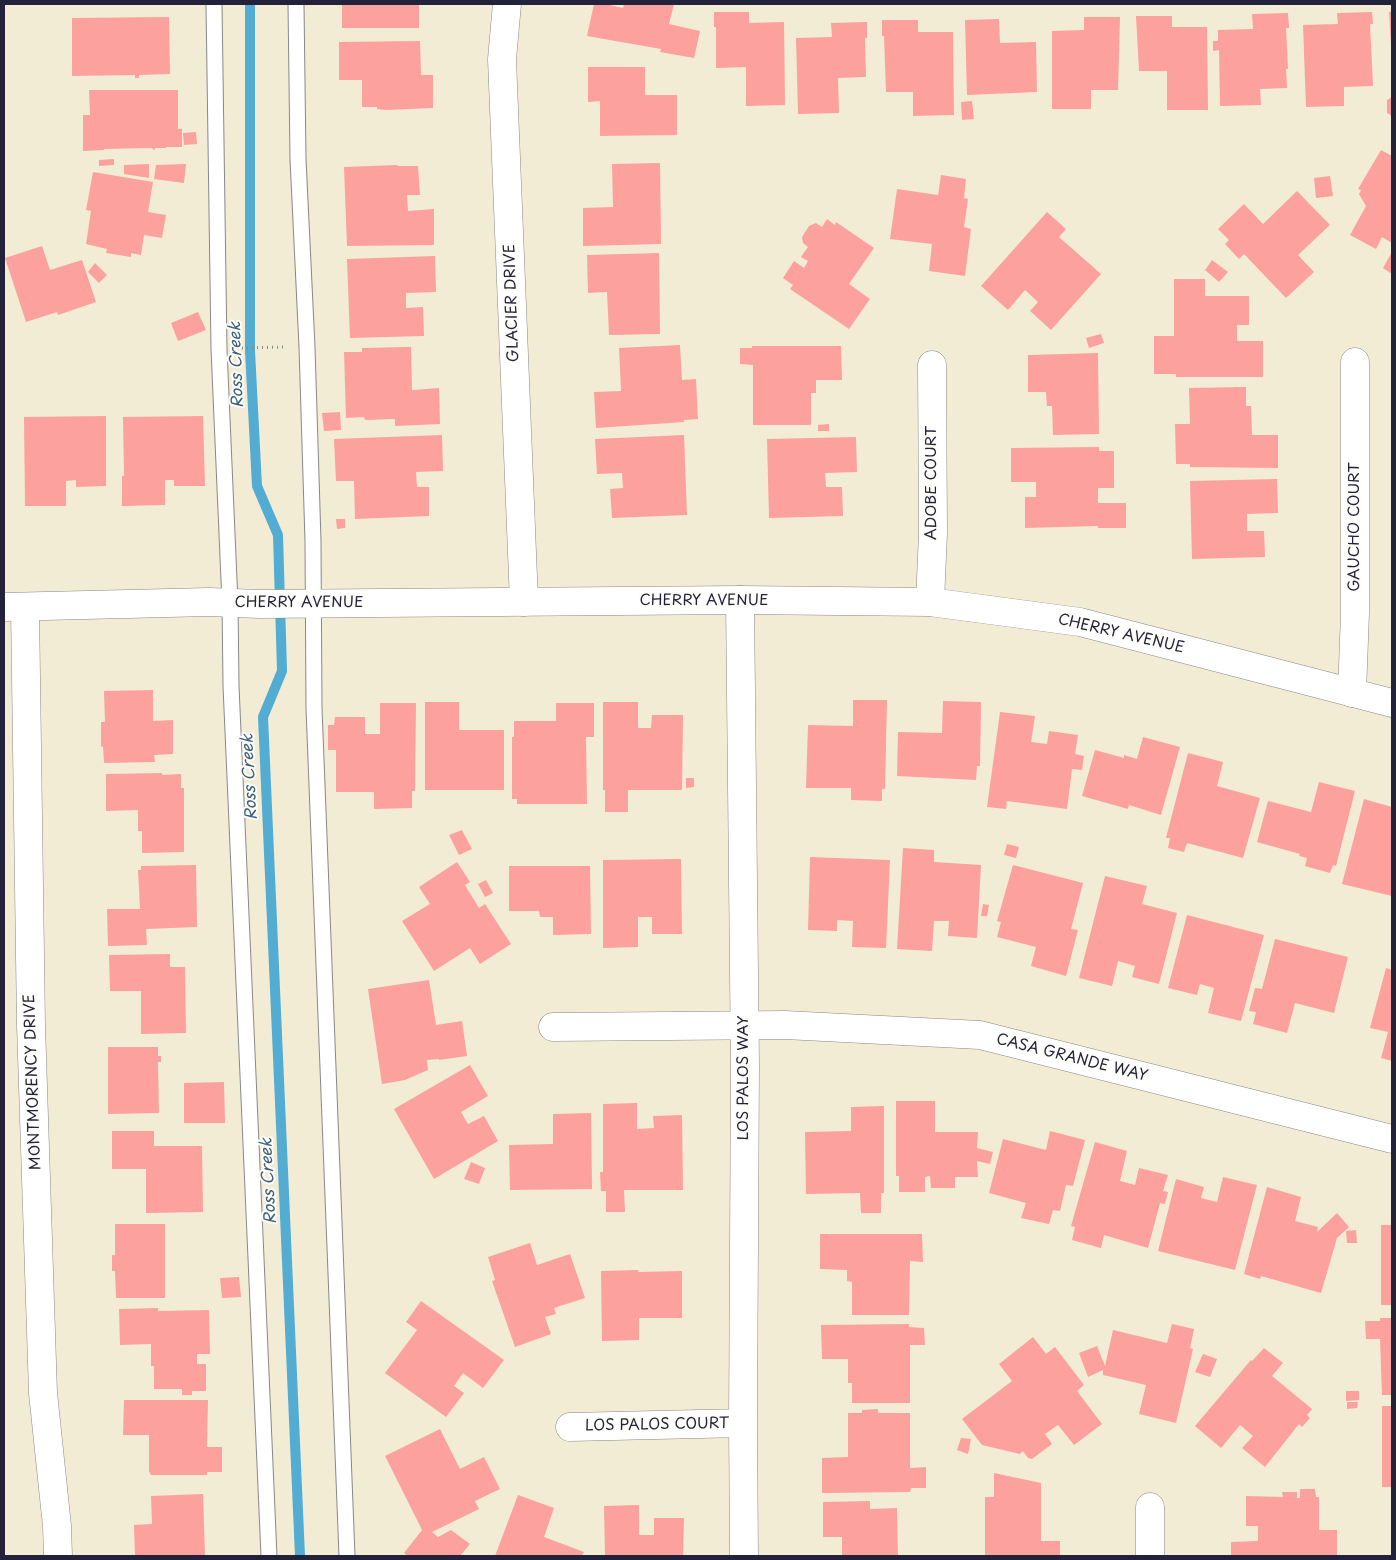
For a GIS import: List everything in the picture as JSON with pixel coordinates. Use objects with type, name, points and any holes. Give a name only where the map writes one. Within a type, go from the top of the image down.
[{"type":"street","name":"GLACIER DRIVE","points":[[507,4],[502,58],[524,602]]},
{"type":"street","name":"GAUCHO COURT","points":[[1352,693],[1355,613],[1355,362]]},
{"type":"street","name":"ADOBE COURT","points":[[930,602],[933,533],[932,365]]},
{"type":"street","name":"CHERRY AVENUE","points":[[14,608],[230,603],[740,600],[930,602],[1080,622],[1392,703]]},
{"type":"street","name":"LOS PALOS WAY","points":[[740,600],[744,1025],[744,1556]]},
{"type":"street","name":"MONTMORENCY DRIVE","points":[[14,608],[31,1025],[42,1393],[57,1526],[58,1556]]},
{"type":"street","name":"CASA GRANDE WAY","points":[[552,1027],[785,1025],[980,1035],[1392,1139]]},
{"type":"street","name":"LOS PALOS COURT","points":[[570,1427],[743,1424]]},
{"type":"street","points":[[1150,1507],[1150,1556]]},
{"type":"lane","points":[[214,4],[219,349],[269,1556]]},
{"type":"lane","points":[[296,4],[298,159],[307,347],[307,603],[314,708],[347,1556]]},
{"type":"path","points":[[236,348],[291,346]]},
{"type":"building","points":[[342,4],[419,4],[419,28],[342,28]]},
{"type":"building","points":[[594,4],[605,4],[623,8],[624,4],[674,4],[669,24],[700,31],[694,58],[660,52],[661,49],[587,36]]},
{"type":"building","points":[[1392,11],[1392,45],[1391,45],[1389,12]]},
{"type":"building","points":[[714,12],[749,12],[749,23],[784,22],[785,105],[746,106],[746,67],[716,68]]},
{"type":"building","points":[[1372,12],[1373,24],[1370,24],[1373,86],[1344,87],[1344,106],[1306,107],[1303,25],[1338,24],[1337,13]]},
{"type":"building","points":[[1288,13],[1289,28],[1286,28],[1287,88],[1260,89],[1261,105],[1220,106],[1219,50],[1213,51],[1213,41],[1218,41],[1218,30],[1253,29],[1252,14]]},
{"type":"building","points":[[1136,16],[1172,16],[1172,27],[1207,27],[1208,110],[1167,110],[1167,71],[1139,71]]},
{"type":"building","points":[[169,17],[170,74],[139,75],[139,78],[135,78],[135,75],[72,76],[72,18]]},
{"type":"building","points":[[1084,17],[1120,17],[1118,90],[1091,90],[1091,109],[1052,109],[1052,31],[1084,30]]},
{"type":"building","points":[[999,19],[1000,43],[1036,42],[1037,92],[967,95],[965,20]]},
{"type":"building","points":[[882,20],[918,20],[918,32],[953,32],[954,115],[913,116],[913,92],[886,92]]},
{"type":"building","points":[[867,22],[867,38],[865,38],[866,77],[838,78],[839,113],[798,114],[796,38],[832,37],[831,23]]},
{"type":"building","points":[[420,41],[421,75],[433,75],[433,108],[386,110],[377,109],[377,107],[362,107],[362,80],[339,80],[339,42]]},
{"type":"building","points":[[588,67],[645,67],[645,95],[677,95],[677,135],[600,136],[600,101],[588,102]]},
{"type":"building","points":[[89,90],[178,90],[178,129],[182,129],[182,147],[155,148],[155,150],[151,148],[83,151],[83,115],[90,115]]},
{"type":"building","points":[[1392,97],[1392,116],[1387,113],[1387,100]]},
{"type":"building","points":[[972,101],[974,119],[962,120],[961,102]]},
{"type":"building","points":[[196,132],[197,144],[184,145],[183,133]]},
{"type":"building","points":[[1381,150],[1392,156],[1392,243],[1382,237],[1376,249],[1350,235],[1366,206],[1359,194],[1361,190],[1358,189]]},
{"type":"building","points":[[114,159],[114,165],[99,166],[99,160]]},
{"type":"building","points":[[660,163],[661,244],[583,246],[583,208],[613,207],[612,164]]},
{"type":"building","points":[[149,164],[149,178],[124,174],[124,165]]},
{"type":"building","points":[[186,164],[184,183],[154,179],[156,165]]},
{"type":"building","points":[[418,166],[420,195],[407,195],[408,211],[434,209],[434,245],[347,246],[344,167]]},
{"type":"building","points":[[93,172],[153,182],[148,212],[166,215],[162,238],[144,235],[141,255],[131,253],[131,257],[106,253],[107,249],[86,244],[91,211],[86,210]]},
{"type":"building","points":[[941,175],[966,179],[964,198],[968,199],[964,227],[971,229],[965,276],[929,271],[932,244],[890,239],[897,189],[938,195]]},
{"type":"building","points":[[1330,176],[1333,196],[1316,198],[1314,178]]},
{"type":"building","points":[[1297,191],[1330,225],[1298,255],[1314,272],[1286,298],[1244,254],[1239,259],[1225,244],[1229,240],[1218,229],[1244,204],[1263,224]]},
{"type":"building","points":[[1047,212],[1066,229],[1059,237],[1101,274],[1051,330],[1030,311],[1038,302],[1025,290],[1008,310],[981,286]]},
{"type":"building","points":[[827,219],[835,225],[836,222],[874,248],[849,284],[870,299],[849,329],[790,289],[793,285],[783,278],[794,261],[804,268],[808,261],[801,257],[808,247],[803,243],[802,237],[809,226],[816,223],[822,227]]},
{"type":"building","points":[[42,246],[50,270],[82,260],[96,302],[58,315],[57,312],[26,322],[5,258]]},
{"type":"building","points":[[1392,252],[1392,274],[1383,268]]},
{"type":"building","points":[[659,253],[660,334],[609,335],[607,292],[588,293],[587,255]]},
{"type":"building","points":[[435,256],[436,292],[406,293],[406,308],[423,307],[424,336],[350,338],[347,259]]},
{"type":"building","points":[[1212,260],[1228,272],[1219,282],[1205,270]]},
{"type":"building","points":[[95,263],[107,275],[99,283],[88,272]]},
{"type":"building","points":[[1174,279],[1205,279],[1205,296],[1249,296],[1249,325],[1237,325],[1237,341],[1263,341],[1263,377],[1176,377],[1176,374],[1154,374],[1154,336],[1174,336]]},
{"type":"building","points":[[198,312],[206,330],[178,341],[171,323]]},
{"type":"building","points":[[1101,334],[1104,343],[1089,348],[1086,338]]},
{"type":"building","points":[[680,345],[682,380],[696,379],[698,419],[684,420],[684,422],[596,428],[594,392],[621,391],[619,348]]},
{"type":"building","points":[[752,346],[841,346],[842,380],[816,380],[816,393],[811,393],[811,425],[753,425],[753,365],[740,364],[740,348],[752,348]]},
{"type":"building","points":[[411,347],[412,390],[439,388],[440,424],[395,426],[395,419],[365,420],[364,417],[346,418],[344,352],[362,352],[362,348]]},
{"type":"building","points":[[1098,353],[1099,434],[1053,435],[1052,406],[1047,406],[1046,392],[1028,392],[1028,355]]},
{"type":"building","points":[[1246,387],[1246,406],[1251,406],[1252,435],[1278,435],[1278,468],[1190,467],[1190,464],[1176,464],[1175,424],[1190,424],[1189,388]]},
{"type":"building","points":[[340,412],[341,430],[324,431],[322,413]]},
{"type":"building","points":[[106,416],[106,486],[76,487],[76,480],[66,481],[66,506],[25,506],[24,417]]},
{"type":"building","points":[[203,416],[205,486],[174,486],[174,480],[165,480],[165,505],[122,506],[122,476],[124,476],[123,417]]},
{"type":"building","points":[[829,424],[829,431],[818,431],[818,425]]},
{"type":"building","points":[[442,435],[443,471],[416,472],[417,487],[429,487],[429,516],[355,519],[354,481],[336,481],[334,439]]},
{"type":"building","points":[[684,435],[687,515],[612,518],[610,489],[623,488],[622,473],[597,474],[595,439]]},
{"type":"building","points":[[856,437],[857,472],[825,473],[826,487],[842,487],[843,516],[769,518],[767,439]]},
{"type":"building","points":[[1099,447],[1099,451],[1114,451],[1114,488],[1098,488],[1098,503],[1126,503],[1126,528],[1098,528],[1098,526],[1025,528],[1025,497],[1036,497],[1036,482],[1011,482],[1011,448]]},
{"type":"building","points":[[1277,479],[1278,513],[1247,514],[1247,531],[1264,531],[1265,557],[1192,559],[1190,481]]},
{"type":"building","points":[[336,519],[345,519],[345,528],[337,529]]},
{"type":"building","points":[[153,690],[153,721],[173,720],[173,754],[154,755],[155,762],[104,763],[103,746],[101,747],[101,722],[105,722],[104,691]]},
{"type":"building","points":[[853,700],[887,700],[885,789],[882,789],[882,801],[851,800],[851,788],[806,788],[808,725],[853,726]]},
{"type":"building","points":[[943,701],[981,702],[980,766],[977,766],[976,780],[897,776],[898,732],[942,733]]},
{"type":"building","points":[[425,702],[459,702],[459,730],[504,730],[504,790],[425,790]]},
{"type":"building","points":[[603,702],[638,702],[638,728],[651,728],[652,715],[683,715],[682,790],[628,790],[628,812],[605,812],[605,790],[603,790]]},
{"type":"building","points":[[380,703],[416,703],[415,791],[412,791],[412,808],[374,809],[374,792],[336,792],[336,750],[328,750],[328,725],[334,725],[335,717],[365,717],[365,734],[380,734]]},
{"type":"building","points":[[556,703],[594,703],[594,737],[586,737],[587,804],[517,804],[517,799],[512,799],[512,737],[514,737],[514,721],[556,721]]},
{"type":"building","points":[[1000,712],[1035,716],[1031,742],[1047,744],[1049,731],[1078,735],[1075,754],[1084,756],[1082,770],[1072,769],[1067,809],[1007,801],[1006,809],[987,807]]},
{"type":"building","points":[[1143,737],[1180,747],[1161,815],[1129,805],[1128,809],[1082,796],[1095,750],[1124,758],[1124,755],[1137,759]]},
{"type":"building","points":[[1188,753],[1223,762],[1217,786],[1260,798],[1243,858],[1187,843],[1184,852],[1168,848],[1170,838],[1166,838]]},
{"type":"building","points":[[162,773],[162,775],[181,774],[181,788],[184,788],[184,852],[142,853],[142,831],[138,831],[138,810],[106,811],[106,774]]},
{"type":"building","points":[[686,778],[694,778],[694,787],[686,788]]},
{"type":"building","points":[[1319,782],[1355,791],[1336,866],[1333,865],[1330,873],[1305,866],[1307,858],[1299,856],[1300,854],[1257,842],[1268,801],[1311,812]]},
{"type":"building","points":[[1364,799],[1392,807],[1392,896],[1342,884]]},
{"type":"building","points":[[462,830],[472,849],[459,855],[449,835]]},
{"type":"building","points":[[1007,844],[1019,847],[1016,858],[1004,855]]},
{"type":"building","points":[[903,848],[934,850],[934,862],[981,865],[977,938],[948,936],[949,921],[934,921],[932,951],[897,949]]},
{"type":"building","points":[[810,857],[890,860],[886,948],[852,947],[853,921],[837,920],[837,931],[808,930]]},
{"type":"building","points":[[681,859],[682,934],[652,934],[652,917],[638,917],[638,947],[603,948],[603,860]]},
{"type":"building","points":[[457,862],[470,882],[465,885],[479,908],[485,904],[511,944],[480,964],[470,948],[434,971],[402,921],[430,904],[419,887]]},
{"type":"building","points":[[196,865],[197,927],[146,929],[147,945],[108,946],[107,909],[140,909],[138,870],[141,870],[141,866]]},
{"type":"building","points":[[1013,865],[1083,883],[1071,929],[1078,930],[1066,976],[1031,966],[1036,947],[997,937],[1001,922],[997,921]]},
{"type":"building","points":[[509,866],[590,866],[591,934],[553,935],[553,917],[540,917],[539,911],[509,911]]},
{"type":"building","points":[[1105,876],[1147,886],[1142,904],[1177,913],[1159,984],[1132,977],[1135,966],[1118,961],[1112,986],[1079,978]]},
{"type":"building","points":[[486,880],[493,893],[485,897],[478,884]]},
{"type":"building","points":[[983,904],[989,905],[987,916],[981,916]]},
{"type":"building","points":[[1187,915],[1264,935],[1241,1021],[1208,1013],[1214,988],[1200,984],[1197,995],[1168,988]]},
{"type":"building","points":[[1275,939],[1348,957],[1334,1013],[1295,1003],[1287,1033],[1253,1024],[1256,1012],[1249,1011],[1255,988],[1262,989]]},
{"type":"building","points":[[170,954],[170,967],[185,967],[186,1033],[141,1034],[141,991],[110,991],[109,955]]},
{"type":"building","points":[[1386,968],[1392,970],[1392,1061],[1381,1058],[1388,1032],[1370,1028]]},
{"type":"building","points":[[429,980],[436,1025],[462,1021],[467,1056],[427,1060],[428,1070],[405,1080],[382,1084],[368,989]]},
{"type":"building","points":[[108,1047],[158,1047],[158,1056],[161,1056],[161,1062],[158,1062],[159,1113],[108,1114]]},
{"type":"building","points":[[470,1065],[488,1096],[461,1112],[468,1124],[484,1116],[498,1141],[434,1179],[394,1109]]},
{"type":"building","points":[[224,1082],[225,1123],[184,1123],[184,1083]]},
{"type":"building","points":[[896,1101],[935,1101],[935,1132],[978,1132],[977,1148],[993,1152],[990,1164],[977,1161],[978,1177],[955,1177],[955,1188],[931,1188],[930,1176],[925,1177],[925,1192],[899,1192],[899,1176],[896,1176]]},
{"type":"building","points":[[637,1103],[637,1129],[654,1128],[653,1116],[682,1115],[683,1190],[624,1190],[625,1212],[606,1212],[606,1191],[601,1191],[600,1172],[603,1172],[603,1104]]},
{"type":"building","points":[[884,1106],[884,1193],[881,1193],[881,1213],[861,1213],[860,1193],[806,1194],[805,1132],[851,1131],[851,1107]]},
{"type":"building","points":[[591,1113],[592,1189],[510,1190],[509,1145],[553,1144],[553,1114]]},
{"type":"building","points":[[112,1131],[154,1131],[154,1146],[202,1146],[203,1212],[146,1213],[146,1169],[112,1169]]},
{"type":"building","points":[[1050,1131],[1085,1140],[1073,1186],[1066,1185],[1060,1211],[1053,1210],[1049,1224],[1021,1218],[1026,1203],[989,1193],[1003,1139],[1046,1150]]},
{"type":"building","points":[[1095,1142],[1127,1151],[1120,1181],[1135,1185],[1139,1168],[1168,1175],[1163,1191],[1168,1192],[1165,1204],[1160,1203],[1148,1248],[1104,1235],[1101,1248],[1072,1240],[1075,1227],[1071,1226]]},
{"type":"building","points":[[471,1162],[485,1168],[479,1184],[464,1179]]},
{"type":"building","points":[[1223,1177],[1257,1185],[1235,1270],[1158,1251],[1176,1179],[1204,1187],[1201,1198],[1217,1202]]},
{"type":"building","points":[[1267,1187],[1301,1197],[1295,1221],[1318,1227],[1317,1232],[1337,1213],[1349,1227],[1337,1238],[1321,1293],[1261,1276],[1260,1279],[1244,1274]]},
{"type":"building","points":[[115,1224],[165,1224],[165,1298],[116,1298],[115,1271],[112,1271],[112,1255],[115,1255]]},
{"type":"building","points":[[1381,1225],[1392,1225],[1392,1305],[1381,1305]]},
{"type":"building","points":[[1356,1230],[1357,1243],[1347,1243],[1346,1231]]},
{"type":"building","points":[[820,1234],[922,1234],[923,1262],[910,1261],[909,1315],[852,1315],[852,1282],[847,1281],[847,1270],[820,1269]]},
{"type":"building","points":[[530,1243],[537,1265],[570,1254],[585,1298],[554,1308],[556,1314],[545,1317],[551,1334],[515,1347],[492,1281],[495,1280],[488,1257]]},
{"type":"building","points":[[638,1270],[638,1272],[682,1271],[682,1318],[639,1318],[639,1340],[602,1341],[601,1271]]},
{"type":"building","points":[[239,1277],[241,1297],[222,1298],[220,1278]]},
{"type":"building","points":[[421,1301],[504,1360],[483,1388],[463,1373],[454,1386],[464,1393],[446,1417],[385,1373],[417,1330],[406,1322]]},
{"type":"building","points":[[158,1308],[158,1311],[209,1310],[210,1354],[197,1354],[197,1364],[206,1364],[206,1391],[192,1391],[192,1395],[182,1395],[182,1389],[154,1389],[154,1366],[151,1366],[151,1344],[120,1345],[119,1309]]},
{"type":"building","points":[[1380,1318],[1392,1318],[1392,1395],[1382,1395],[1380,1339],[1366,1339],[1365,1321],[1380,1321]]},
{"type":"building","points":[[909,1324],[909,1327],[924,1328],[925,1345],[910,1345],[910,1403],[852,1403],[852,1383],[848,1383],[848,1359],[822,1359],[821,1325]]},
{"type":"building","points":[[1172,1324],[1194,1329],[1190,1348],[1193,1349],[1176,1423],[1139,1414],[1146,1385],[1103,1375],[1103,1370],[1088,1377],[1079,1353],[1097,1346],[1105,1366],[1113,1330],[1167,1343]]},
{"type":"building","points":[[1033,1337],[1046,1354],[1055,1347],[1084,1385],[1077,1391],[1102,1424],[1074,1445],[1058,1425],[1045,1434],[1052,1444],[1032,1459],[1028,1458],[1023,1451],[1020,1454],[982,1445],[962,1419],[1012,1381],[999,1364]]},
{"type":"building","points":[[1264,1348],[1283,1363],[1272,1376],[1312,1409],[1307,1415],[1310,1418],[1302,1427],[1299,1424],[1265,1467],[1242,1448],[1253,1436],[1240,1425],[1221,1448],[1195,1426],[1251,1360]]},
{"type":"building","points":[[1203,1354],[1217,1359],[1210,1377],[1195,1372]]},
{"type":"building","points":[[1346,1391],[1359,1391],[1359,1400],[1346,1401]]},
{"type":"building","points":[[124,1400],[208,1400],[207,1447],[222,1447],[222,1472],[207,1472],[207,1475],[151,1475],[149,1471],[149,1435],[123,1435]]},
{"type":"building","points":[[1347,1402],[1358,1402],[1357,1408],[1347,1409]]},
{"type":"building","points":[[1382,1406],[1392,1406],[1392,1487],[1382,1487]]},
{"type":"building","points":[[878,1409],[878,1413],[910,1413],[910,1468],[926,1467],[926,1488],[911,1488],[910,1492],[822,1493],[822,1458],[848,1457],[848,1413],[862,1413],[862,1410]]},
{"type":"building","points":[[440,1429],[460,1469],[484,1457],[500,1489],[475,1501],[479,1509],[432,1532],[438,1537],[451,1530],[470,1544],[460,1556],[408,1556],[404,1553],[422,1530],[385,1456]]},
{"type":"building","points":[[961,1438],[971,1439],[968,1454],[957,1450]]},
{"type":"building","points":[[994,1473],[1041,1483],[1041,1541],[1060,1541],[1060,1556],[985,1556],[985,1497],[994,1497]]},
{"type":"building","points":[[1300,1489],[1315,1489],[1316,1497],[1319,1497],[1319,1530],[1337,1530],[1337,1556],[1231,1556],[1231,1542],[1258,1541],[1258,1526],[1246,1526],[1246,1496],[1283,1497],[1282,1492],[1297,1492],[1297,1498],[1300,1498]]},
{"type":"building","points":[[203,1494],[205,1556],[135,1556],[134,1525],[152,1524],[151,1496]]},
{"type":"building","points":[[518,1495],[554,1508],[544,1537],[584,1552],[582,1556],[495,1556]]},
{"type":"building","points":[[870,1501],[870,1509],[897,1508],[898,1556],[842,1556],[842,1537],[823,1537],[823,1502]]},
{"type":"building","points":[[639,1505],[639,1535],[654,1535],[654,1518],[684,1518],[683,1556],[605,1556],[604,1506]]},
{"type":"waterway","name":"Ross Creek","points":[[250,4],[250,351],[257,486],[278,535],[282,671],[263,717],[300,1556]]}]
